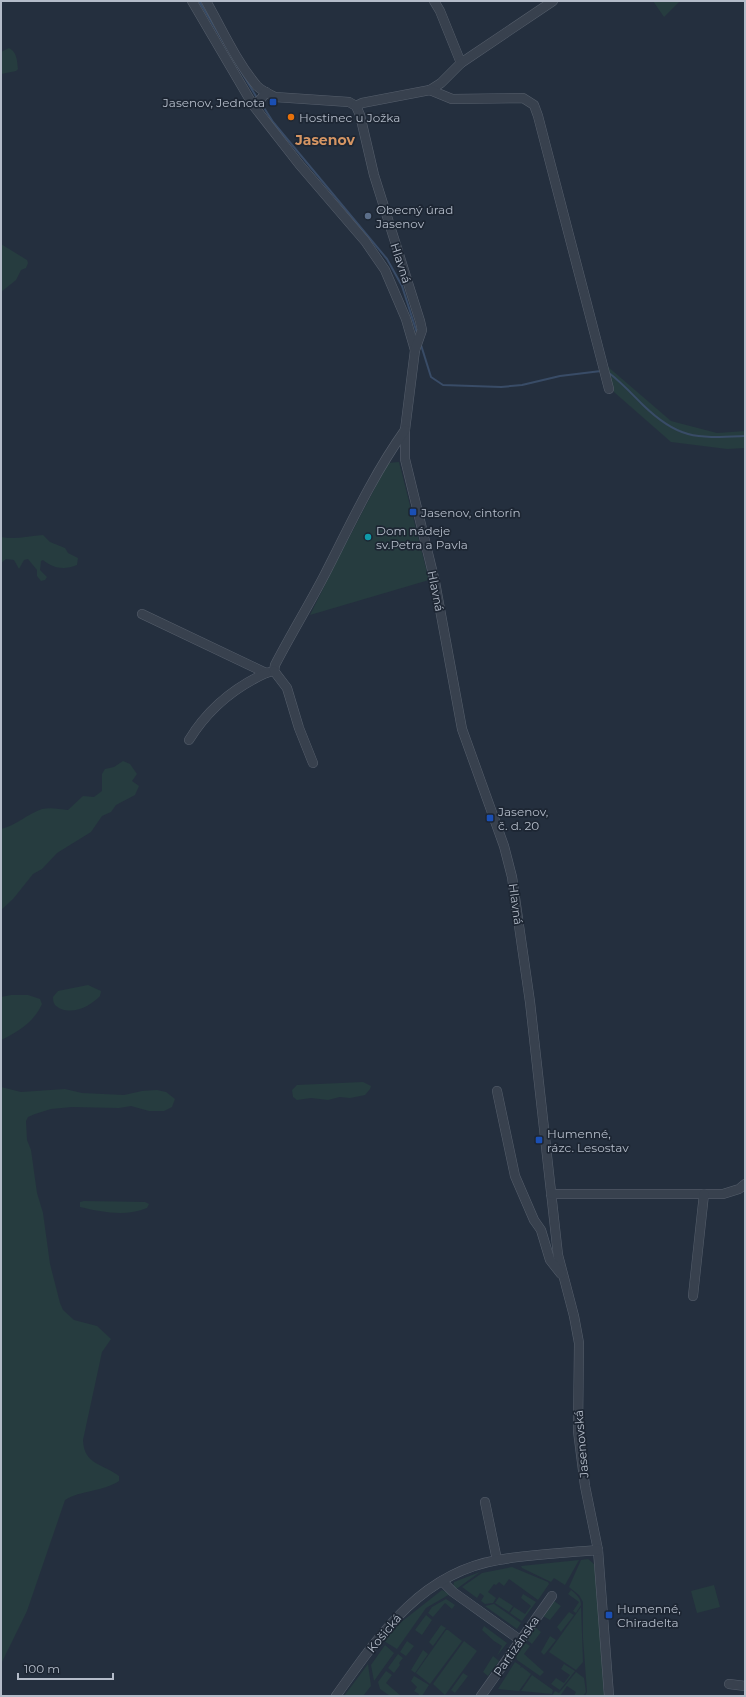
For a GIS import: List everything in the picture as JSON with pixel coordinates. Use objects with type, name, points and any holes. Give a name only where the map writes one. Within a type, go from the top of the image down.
[{"type":"street","points":[[192,1],[259,100],[299,164],[376,256],[396,294],[416,348]]},
{"type":"street","points":[[206,1],[258,86],[259,100]]},
{"type":"street","points":[[434,1],[440,11],[461,63]]},
{"type":"street","points":[[259,100],[275,97],[349,102],[356,106],[362,103],[430,90],[440,83],[461,63],[553,1]]},
{"type":"street","points":[[430,90],[452,99],[523,98],[534,105],[609,389]]},
{"type":"street","name":"Hlavná","points":[[356,106],[360,115],[374,176],[420,321],[421,333],[416,348],[405,430],[405,459],[435,582],[462,729],[504,846],[512,877],[532,1017],[550,1183]]},
{"type":"street","points":[[189,740],[200,723],[220,702],[244,683],[270,672],[275,665],[391,450],[405,430]]},
{"type":"street","points":[[391,450],[400,451],[405,459]]},
{"type":"street","points":[[142,614],[270,672],[287,688],[313,763]]},
{"type":"street","points":[[497,1091],[515,1176],[534,1220],[541,1230],[550,1260],[564,1279]]},
{"type":"street","name":"Jasenovská","points":[[550,1183],[558,1255],[577,1332],[580,1354],[578,1432],[583,1479],[598,1550],[609,1696]]},
{"type":"street","points":[[551,1194],[724,1194],[739,1189],[745,1184]]},
{"type":"street","points":[[693,1296],[704,1194]]},
{"type":"street","points":[[485,1502],[497,1560]]},
{"type":"street","name":"Košická","points":[[336,1696],[390,1623],[421,1596],[442,1581],[467,1569],[497,1560],[598,1550]]},
{"type":"street","points":[[442,1581],[453,1592],[520,1640]]},
{"type":"street","name":"Partizánska","points":[[481,1696],[552,1596]]},
{"type":"street","points":[[729,1684],[745,1686]]},
{"type":"green space","points":[[653,1],[680,1],[664,17]]},
{"type":"green space","points":[[9,48],[15,54],[18,69],[16,71],[1,74],[1,52]]},
{"type":"green space","points":[[1,244],[27,260],[28,263],[26,268],[21,270],[16,280],[1,292]]},
{"type":"green space","points":[[607,366],[671,421],[717,433],[745,431],[745,448],[727,449],[671,442],[614,392]]},
{"type":"green space","points":[[399,462],[429,580],[310,615],[388,463]]},
{"type":"green space","points":[[43,535],[50,542],[65,548],[68,553],[78,558],[77,565],[68,568],[60,568],[55,567],[43,560],[41,561],[40,570],[47,577],[45,580],[41,581],[37,576],[37,570],[28,559],[24,560],[19,569],[14,560],[6,559],[1,563],[1,537],[16,538]]},
{"type":"green space","points":[[123,761],[130,764],[137,774],[132,781],[139,786],[135,795],[116,805],[111,812],[102,816],[91,832],[57,853],[42,869],[33,874],[13,899],[1,910],[1,829],[12,825],[42,809],[52,808],[68,810],[83,796],[94,797],[102,791],[102,774],[105,769],[114,767]]},
{"type":"green space","points":[[88,985],[101,991],[100,996],[87,1006],[77,1010],[67,1010],[59,1008],[54,1003],[53,997],[58,991]]},
{"type":"green space","points":[[11,995],[28,995],[40,999],[42,1004],[35,1016],[25,1026],[1,1040],[1,997]]},
{"type":"green space","points":[[363,1082],[371,1086],[365,1095],[350,1098],[340,1097],[328,1100],[311,1098],[297,1100],[293,1097],[292,1090],[297,1085]]},
{"type":"green space","points":[[1,1087],[21,1092],[65,1089],[82,1093],[124,1095],[142,1091],[157,1090],[166,1092],[175,1099],[172,1107],[164,1111],[149,1111],[131,1106],[119,1108],[72,1107],[51,1109],[28,1117],[26,1121],[27,1140],[31,1150],[37,1193],[43,1213],[50,1264],[60,1303],[63,1310],[74,1320],[97,1326],[111,1339],[102,1352],[83,1440],[84,1448],[90,1459],[119,1476],[119,1481],[112,1485],[78,1494],[65,1500],[27,1611],[1,1664]]},
{"type":"green space","points":[[80,1202],[145,1202],[149,1204],[147,1208],[139,1211],[114,1213],[80,1207]]},
{"type":"green space","points":[[588,1559],[594,1564],[597,1582],[604,1696],[585,1696],[587,1692],[583,1638],[583,1602],[579,1595],[569,1587],[581,1560]]},
{"type":"green space","points":[[579,1560],[565,1585],[554,1578],[551,1582],[522,1568],[521,1566]]},
{"type":"green space","points":[[512,1567],[548,1582],[549,1584],[538,1600],[509,1579],[504,1586],[499,1582],[496,1585],[494,1584],[488,1592],[496,1598],[493,1603],[485,1604],[481,1601],[484,1596],[480,1593],[477,1598],[462,1587],[482,1573]]},
{"type":"green space","points":[[480,1572],[455,1590],[453,1588],[454,1582]]},
{"type":"green space","points":[[714,1585],[720,1607],[697,1613],[691,1591]]},
{"type":"green space","points":[[442,1590],[450,1594],[426,1608],[397,1649],[384,1641],[400,1623]]},
{"type":"green space","points":[[571,1590],[578,1596],[581,1603],[576,1613],[573,1611],[579,1602],[568,1594]]},
{"type":"green space","points":[[523,1594],[536,1602],[522,1621],[510,1613],[514,1607],[525,1614],[531,1606],[521,1598]]},
{"type":"green space","points":[[499,1597],[513,1606],[509,1612],[495,1603]]},
{"type":"green space","points":[[446,1599],[455,1605],[452,1609],[445,1603],[433,1617],[428,1613],[432,1607]]},
{"type":"green space","points":[[554,1601],[561,1606],[550,1620],[543,1616]]},
{"type":"green space","points":[[494,1604],[521,1623],[517,1629],[485,1606]]},
{"type":"green space","points":[[581,1607],[583,1662],[576,1670],[549,1652]]},
{"type":"green space","points":[[569,1612],[574,1615],[561,1632],[557,1627]]},
{"type":"green space","points":[[426,1615],[432,1620],[422,1635],[415,1630]]},
{"type":"green space","points":[[441,1625],[446,1628],[433,1646],[429,1642]]},
{"type":"green space","points":[[484,1626],[507,1643],[497,1656],[502,1646],[482,1630]]},
{"type":"green space","points":[[535,1627],[541,1632],[532,1644],[526,1639]]},
{"type":"green space","points":[[446,1630],[462,1641],[430,1684],[416,1673]]},
{"type":"green space","points":[[550,1636],[556,1640],[544,1655],[541,1652]]},
{"type":"green space","points":[[407,1641],[414,1646],[406,1656],[400,1652]]},
{"type":"green space","points":[[464,1641],[477,1651],[445,1695],[433,1684]]},
{"type":"green space","points":[[524,1642],[530,1646],[524,1654],[544,1672],[540,1676],[517,1660],[516,1654]]},
{"type":"green space","points":[[385,1645],[394,1653],[374,1681],[371,1665]]},
{"type":"green space","points":[[423,1650],[428,1654],[415,1673],[411,1670]]},
{"type":"green space","points":[[398,1654],[403,1658],[394,1673],[388,1668]]},
{"type":"green space","points":[[493,1656],[499,1661],[488,1676],[483,1672]]},
{"type":"green space","points":[[515,1662],[521,1666],[520,1668],[522,1667],[531,1674],[519,1691],[498,1689]]},
{"type":"green space","points":[[368,1664],[371,1686],[363,1696],[344,1696]]},
{"type":"green space","points":[[564,1664],[575,1671],[560,1690],[551,1684],[556,1678],[564,1683],[570,1675],[561,1669]]},
{"type":"green space","points":[[386,1671],[392,1675],[386,1683],[401,1696],[390,1696],[380,1689],[378,1682]]},
{"type":"green space","points":[[576,1672],[584,1678],[586,1692],[583,1696],[574,1696],[576,1692],[567,1686],[560,1696],[552,1696],[555,1691],[559,1693]]},
{"type":"green space","points":[[463,1673],[468,1676],[455,1693],[451,1690]]},
{"type":"green space","points":[[532,1675],[553,1690],[552,1694],[521,1691]]},
{"type":"green space","points":[[414,1676],[429,1685],[422,1696],[418,1696],[419,1694],[414,1691],[417,1687],[411,1681]]},
{"type":"waterway","points":[[199,1],[257,98]]},
{"type":"waterway","points":[[261,103],[273,122],[387,259],[402,286],[417,333]]},
{"type":"waterway","points":[[421,345],[431,377],[443,385],[501,387],[522,385],[560,376],[601,371]]},
{"type":"waterway","points":[[609,373],[656,416],[667,425],[678,431],[714,437],[745,436]]},
{"type":"place","name":"Jasenov, Jednota","points":[[273,102]]},
{"type":"place","name":"Hostinec u Jožka","points":[[291,117]]},
{"type":"place","name":"Obecný úrad Jasenov","points":[[368,216]]},
{"type":"place","name":"Jasenov, cintorín","points":[[413,512]]},
{"type":"place","name":"Dom nádeje sv.Petra a Pavla","points":[[368,537]]},
{"type":"place","name":"Jasenov, č. d. 20","points":[[490,818]]},
{"type":"place","name":"Humenné, rázc. Lesostav","points":[[539,1140]]},
{"type":"place","name":"Humenné, Chiradelta","points":[[609,1615]]},
{"type":"district","name":"Jasenov","points":[[325,140]]}]
